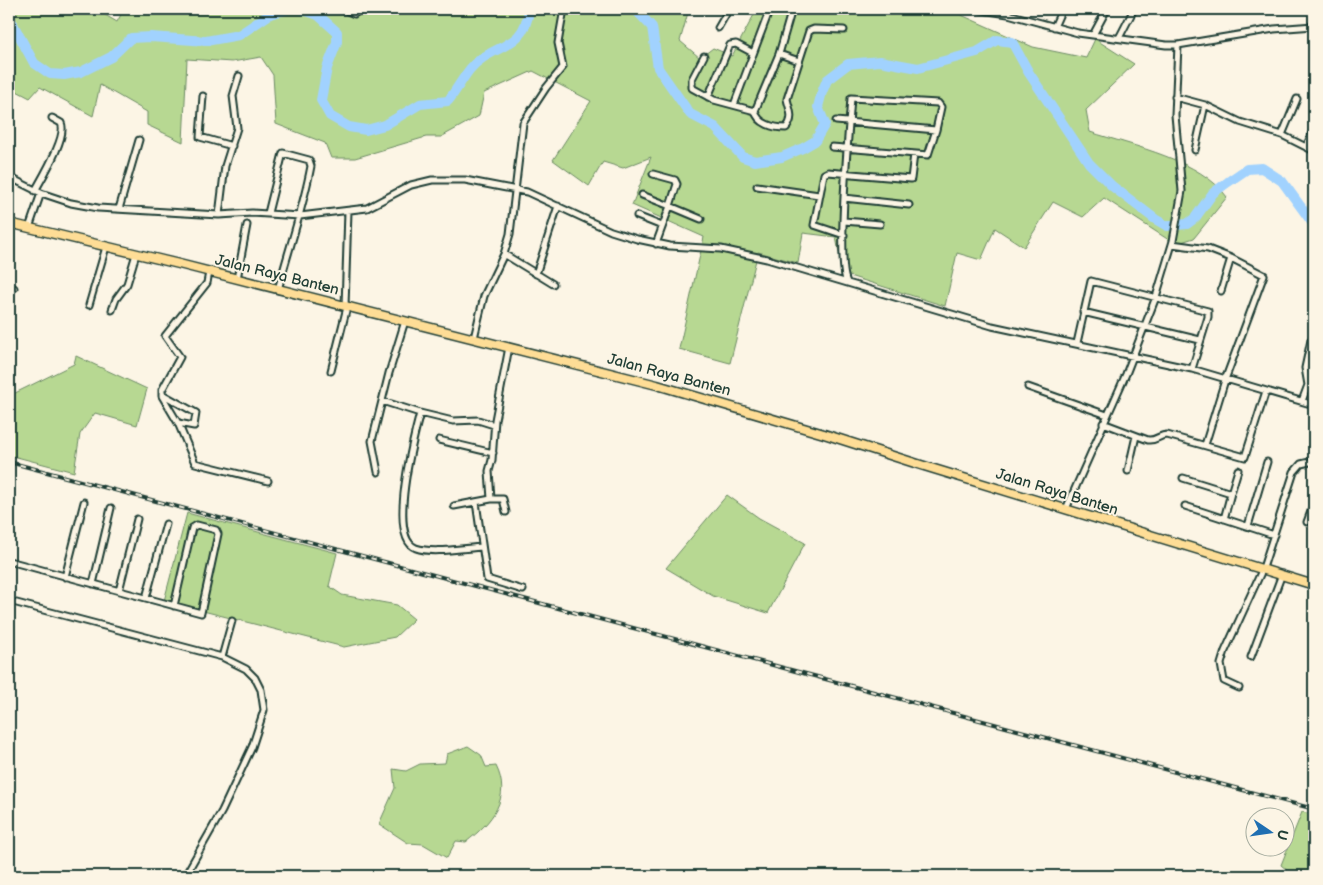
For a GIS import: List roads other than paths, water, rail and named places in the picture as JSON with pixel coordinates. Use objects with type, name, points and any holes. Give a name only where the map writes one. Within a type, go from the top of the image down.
[{"type":"main road","name":"Jalan Raya Banten","points":[[9,224],[474,338],[757,413],[1314,584]]},
{"type":"street","points":[[343,9],[354,14],[361,9]]},
{"type":"street","points":[[474,338],[484,296],[504,254],[513,219],[523,124],[546,88],[563,67],[558,44],[564,9]]},
{"type":"street","points":[[718,28],[729,9]]},
{"type":"street","points":[[734,105],[770,9]]},
{"type":"street","points":[[792,9],[779,54],[755,111],[758,118],[769,125],[784,128],[788,126],[792,110],[787,99],[811,29],[844,30]]},
{"type":"street","points":[[976,9],[1008,14],[1054,27],[1093,35],[1178,45],[1274,29],[1314,26]]},
{"type":"street","points":[[1054,27],[1062,9]]},
{"type":"street","points":[[1093,35],[1107,9]]},
{"type":"street","points":[[1119,38],[1134,9]]},
{"type":"street","points":[[708,97],[730,45],[736,44],[754,53]]},
{"type":"street","points":[[1066,509],[1133,356],[1156,296],[1173,243],[1182,191],[1175,97],[1178,45]]},
{"type":"street","points":[[779,54],[799,61]]},
{"type":"street","points":[[704,56],[692,79],[691,85],[708,97],[755,111]]},
{"type":"street","points":[[219,215],[225,166],[237,128],[234,88],[239,76]]},
{"type":"street","points":[[203,96],[200,137],[232,146]]},
{"type":"street","points":[[1175,97],[1205,105],[1240,122],[1282,135],[1314,150]]},
{"type":"street","points":[[832,147],[848,149],[914,154],[929,154],[941,107],[935,103],[852,98],[848,149],[847,174],[844,198],[843,269],[847,282]]},
{"type":"street","points":[[1282,135],[1297,99]]},
{"type":"street","points":[[1195,150],[1205,105]]},
{"type":"street","points":[[29,228],[38,192],[54,157],[63,130],[61,123],[52,118]]},
{"type":"street","points":[[836,121],[936,130]]},
{"type":"street","points":[[1306,146],[1314,129]]},
{"type":"street","points":[[120,209],[139,140]]},
{"type":"street","points":[[268,213],[282,156],[286,153],[310,161],[300,216],[278,290]]},
{"type":"street","points":[[844,235],[814,225],[825,172],[911,179],[914,154]]},
{"type":"street","points":[[653,174],[675,180],[677,184],[656,244]]},
{"type":"street","points":[[9,177],[38,192],[71,203],[98,208],[219,215],[268,213],[300,216],[367,208],[411,185],[432,180],[465,180],[535,195],[611,231],[656,244],[721,249],[766,259],[992,326],[1192,369],[1314,405]]},
{"type":"street","points":[[757,186],[819,195]]},
{"type":"street","points":[[642,195],[701,219]]},
{"type":"street","points":[[844,198],[909,206]]},
{"type":"street","points":[[536,274],[558,206]]},
{"type":"street","points":[[331,371],[346,307],[348,211]]},
{"type":"street","points":[[637,216],[662,226]]},
{"type":"street","points":[[844,221],[880,224]]},
{"type":"street","points":[[237,279],[247,225]]},
{"type":"street","points":[[1173,243],[1208,249],[1231,258],[1264,277],[1225,380],[1205,445]]},
{"type":"street","points":[[89,305],[106,247]]},
{"type":"street","points":[[112,310],[116,299],[127,284],[136,254]]},
{"type":"street","points":[[504,254],[553,284]]},
{"type":"street","points":[[1220,291],[1231,258]]},
{"type":"street","points":[[162,394],[180,356],[165,336],[207,282],[209,272]]},
{"type":"street","points":[[1077,343],[1090,281],[1156,296],[1208,311],[1208,317],[1192,369]]},
{"type":"street","points":[[1083,312],[1200,340]]},
{"type":"street","points":[[378,472],[372,441],[405,321]]},
{"type":"street","points":[[1302,401],[1308,385],[1305,368],[1311,340]]},
{"type":"street","points":[[491,499],[489,472],[493,453],[494,425],[509,347]]},
{"type":"street","points":[[1028,387],[1107,415]]},
{"type":"street","points":[[1103,423],[1152,441],[1167,435],[1247,456],[1266,391]]},
{"type":"street","points":[[162,394],[178,423],[195,463],[268,481]]},
{"type":"street","points":[[162,394],[196,413],[194,426],[178,423]]},
{"type":"street","points":[[382,401],[453,421],[478,420],[494,425]]},
{"type":"street","points":[[420,413],[403,503],[401,520],[404,532],[409,542],[419,549],[482,547]]},
{"type":"street","points":[[1128,471],[1136,436]]},
{"type":"street","points":[[439,440],[493,453]]},
{"type":"street","points":[[1240,688],[1224,681],[1221,675],[1221,664],[1263,568],[1294,472],[1301,464],[1314,461]]},
{"type":"street","points":[[1248,526],[1268,462]]},
{"type":"street","points":[[1224,519],[1238,470]]},
{"type":"street","points":[[1182,478],[1231,493]]},
{"type":"street","points":[[454,506],[491,499],[503,499],[506,512]]},
{"type":"street","points":[[65,577],[84,502]]},
{"type":"street","points":[[476,502],[487,579],[523,590]]},
{"type":"street","points":[[1307,522],[1313,511],[1314,503]]},
{"type":"street","points":[[1185,506],[1274,535]]},
{"type":"street","points":[[93,584],[111,508]]},
{"type":"street","points":[[119,591],[137,519]]},
{"type":"street","points":[[146,598],[166,524]]},
{"type":"street","points":[[9,562],[146,598],[174,606],[201,613],[218,534],[216,530],[197,525],[192,528],[174,606]]},
{"type":"street","points":[[1251,657],[1282,574]]},
{"type":"street","points":[[9,601],[222,657],[246,669],[255,678],[261,690],[264,710],[252,747],[185,876]]},
{"type":"street","points":[[222,657],[232,621]]},
{"type":"waterway","points":[[9,17],[34,63],[50,74],[64,75],[81,72],[111,57],[131,38],[151,37],[206,41],[239,35],[270,14],[289,9]]},
{"type":"waterway","points":[[301,9],[318,15],[337,32],[337,42],[327,68],[321,100],[330,116],[349,127],[366,130],[385,125],[420,104],[448,101],[470,69],[488,55],[514,40],[526,23],[529,9]]},
{"type":"waterway","points":[[635,9],[652,27],[658,68],[690,114],[715,127],[743,157],[755,161],[782,157],[815,141],[825,124],[818,107],[827,80],[848,64],[880,61],[918,68],[977,52],[997,40],[1012,42],[1029,73],[1089,163],[1112,186],[1155,219],[1167,226],[1187,224],[1195,218],[1213,193],[1247,169],[1262,168],[1282,181],[1314,225]]},
{"type":"railway","points":[[9,462],[1314,809]]}]
